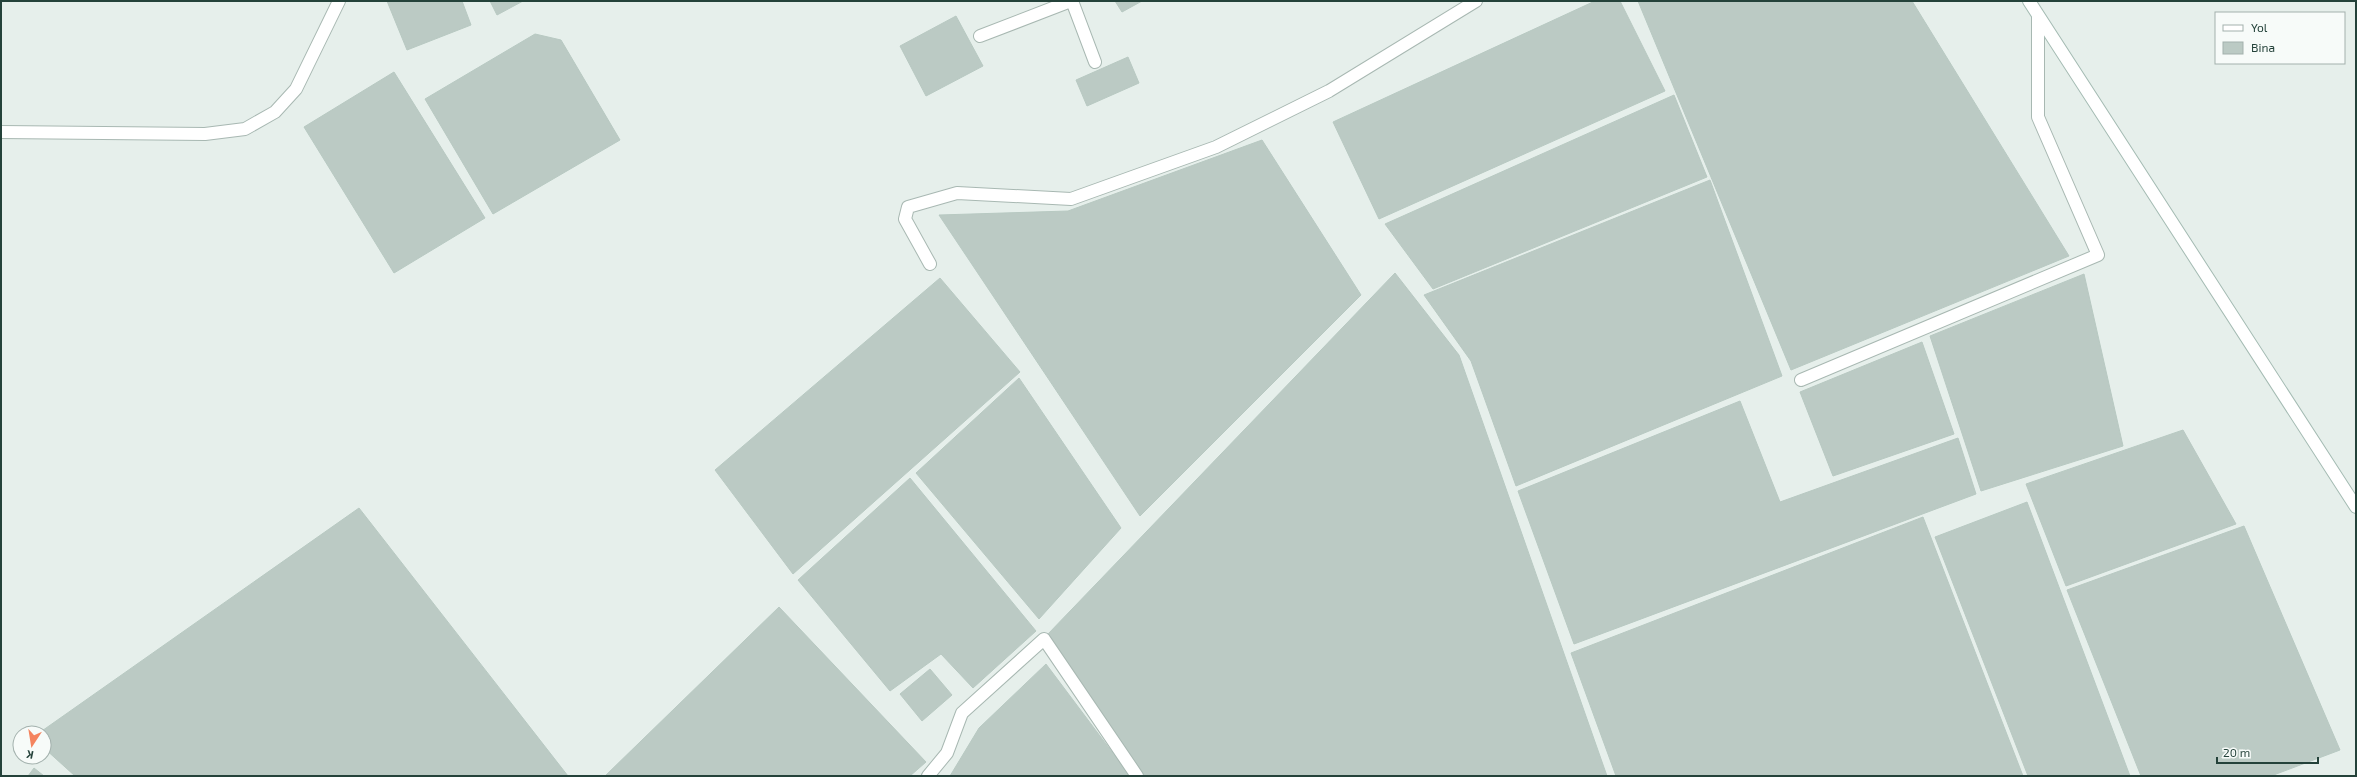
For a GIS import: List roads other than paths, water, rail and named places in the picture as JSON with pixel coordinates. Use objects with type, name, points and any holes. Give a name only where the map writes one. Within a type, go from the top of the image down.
[{"type":"street","points":[[1,132],[205,134],[245,129],[275,112],[296,89],[339,1]]},
{"type":"street","points":[[980,36],[1071,1],[1095,62]]},
{"type":"street","points":[[930,264],[905,219],[908,207],[957,194],[1071,199],[1216,147],[1329,91],[1476,1]]},
{"type":"street","points":[[2029,1],[2356,507]]},
{"type":"street","points":[[1800,380],[2098,255],[2038,117],[2038,16]]},
{"type":"street","points":[[928,776],[947,753],[962,713],[1044,639],[1137,776]]}]
